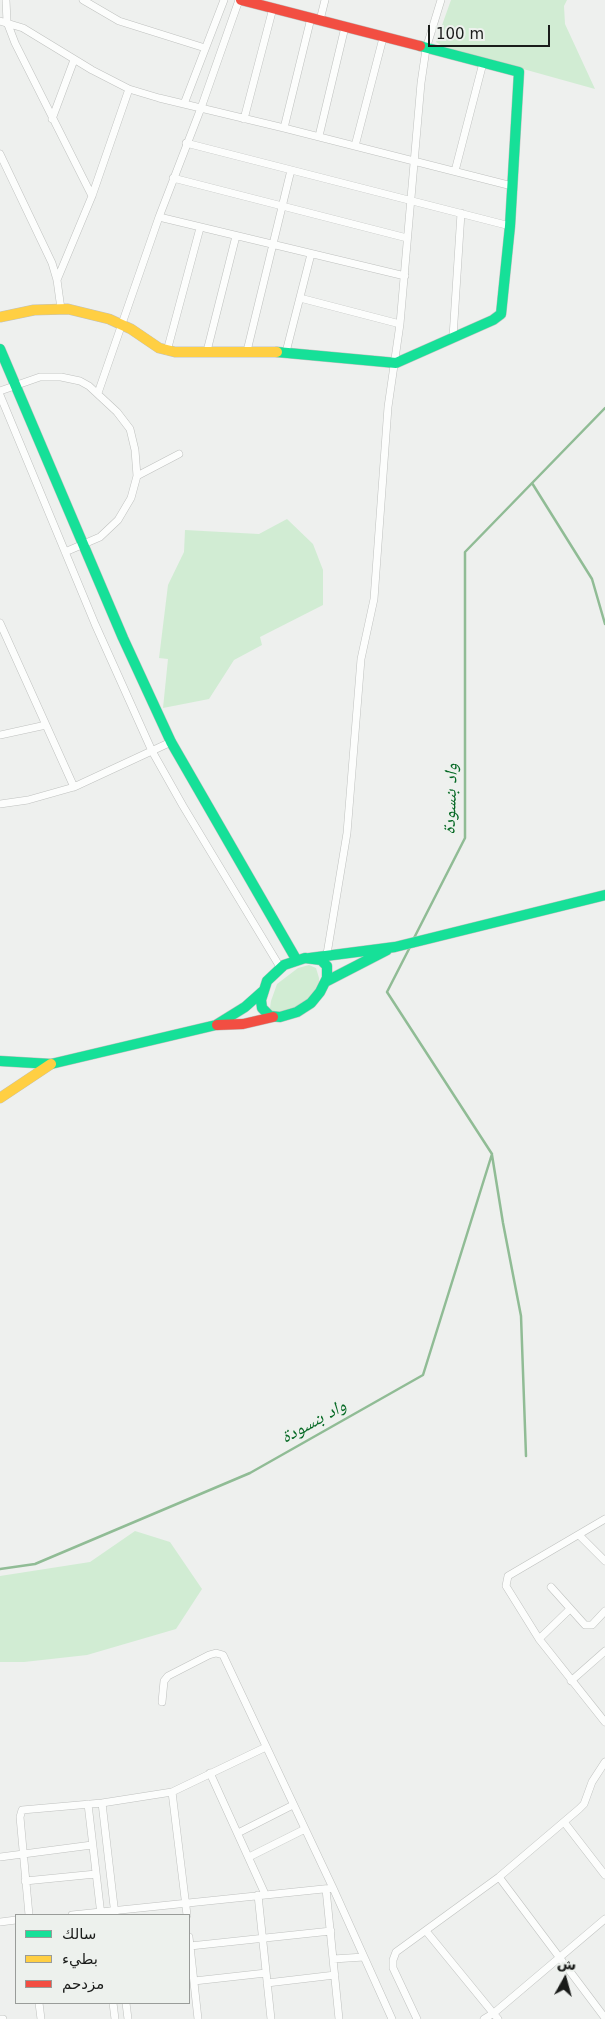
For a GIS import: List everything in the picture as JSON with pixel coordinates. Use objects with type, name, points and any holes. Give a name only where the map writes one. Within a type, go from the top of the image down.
[{"type":"street","points":[[6,0],[3,22],[92,196]]},
{"type":"street","points":[[83,0],[119,21],[205,48]]},
{"type":"street","points":[[184,104],[224,0]]},
{"type":"street","points":[[0,316],[34,310],[61,308],[86,312],[121,324],[166,351],[286,352],[396,363],[415,356],[453,336],[493,320],[500,314],[510,226],[519,72],[240,0],[201,108],[173,178],[121,324],[98,393]]},
{"type":"street","points":[[284,128],[316,19],[325,0]]},
{"type":"street","points":[[327,954],[347,833],[359,672],[374,599],[388,407],[396,363],[405,276],[413,161],[426,49],[441,0]]},
{"type":"street","points":[[244,119],[273,8]]},
{"type":"street","points":[[3,22],[23,28],[74,60],[129,89],[512,186]]},
{"type":"street","points":[[319,136],[345,27]]},
{"type":"street","points":[[355,146],[383,38]]},
{"type":"street","points":[[52,119],[74,60]]},
{"type":"street","points":[[455,171],[483,63]]},
{"type":"street","points":[[57,280],[78,234],[129,89]]},
{"type":"street","points":[[186,143],[510,226]]},
{"type":"street","points":[[0,154],[49,257],[57,280],[61,308]]},
{"type":"street","points":[[246,351],[291,170]]},
{"type":"street","points":[[173,178],[408,238]]},
{"type":"street","points":[[453,336],[461,213]]},
{"type":"street","points":[[159,217],[405,276]]},
{"type":"street","points":[[166,351],[200,228]]},
{"type":"street","points":[[207,351],[236,236]]},
{"type":"street","points":[[286,352],[311,254]]},
{"type":"street","points":[[300,298],[400,324]]},
{"type":"street","points":[[0,349],[142,682],[171,742],[296,959]]},
{"type":"street","points":[[0,391],[40,377],[61,377],[80,381],[98,393],[118,412],[130,429],[135,450],[137,476],[131,498],[118,520],[100,537],[65,552]]},
{"type":"street","points":[[0,395],[117,674],[152,750],[183,806],[280,967]]},
{"type":"street","points":[[137,476],[178,454]]},
{"type":"street","points":[[0,622],[74,787]]},
{"type":"street","points":[[0,735],[46,725]]},
{"type":"street","points":[[0,804],[36,798],[74,787],[171,742]]},
{"type":"street","points":[[325,982],[395,947],[605,895]]},
{"type":"street","points":[[273,1017],[267,1015],[262,1008],[261,1000],[270,977],[280,967],[296,959],[395,947]]},
{"type":"street","points":[[0,1061],[51,1064],[216,1025],[243,1024],[289,1015],[304,1008],[317,997],[325,982],[328,972],[326,963],[322,960],[310,958]]},
{"type":"street","points":[[216,1025],[245,1007],[263,991]]},
{"type":"street","points":[[0,1098],[51,1064]]},
{"type":"street","points":[[604,1522],[507,1578],[506,1586],[508,1592],[540,1639],[605,1722]]},
{"type":"street","points":[[579,1535],[605,1560]]},
{"type":"street","points":[[551,1587],[585,1625],[592,1625],[605,1611]]},
{"type":"street","points":[[540,1639],[570,1609]]},
{"type":"street","points":[[571,1681],[605,1650]]},
{"type":"street","points":[[162,1702],[164,1681],[168,1676],[209,1655],[222,1654],[392,2019]]},
{"type":"street","points":[[29,1914],[22,1854],[20,1817],[22,1810],[102,1803],[172,1792],[266,1747]]},
{"type":"street","points":[[417,2019],[393,1968],[393,1960],[398,1950],[499,1877],[584,1804],[592,1782],[605,1762]]},
{"type":"street","points":[[210,1773],[249,1857],[262,1895],[262,1938],[271,2019]]},
{"type":"street","points":[[172,1792],[187,1914]]},
{"type":"street","points":[[102,1803],[115,1913]]},
{"type":"street","points":[[88,1804],[101,1914],[330,1888]]},
{"type":"street","points":[[238,1833],[293,1805]]},
{"type":"street","points":[[564,1822],[605,1875]]},
{"type":"street","points":[[249,1857],[305,1829]]},
{"type":"street","points":[[0,1857],[92,1845]]},
{"type":"street","points":[[25,1881],[96,1874]]},
{"type":"street","points":[[499,1877],[605,2018]]},
{"type":"street","points":[[330,1888],[330,1931],[339,2019]]},
{"type":"street","points":[[484,2019],[496,2016],[605,1919]]},
{"type":"street","points":[[0,1922],[15,1920]]},
{"type":"street","points":[[198,2019],[192,1994],[194,1981],[190,1950],[262,1938],[330,1931]]},
{"type":"street","points":[[426,1931],[496,2016]]},
{"type":"street","points":[[333,1960],[364,1957]]},
{"type":"street","points":[[194,1981],[266,1973]]},
{"type":"street","points":[[267,1983],[335,1974]]},
{"type":"street","points":[[39,2004],[41,2019]]},
{"type":"street","points":[[112,2004],[115,2019]]},
{"type":"street","points":[[126,2004],[128,2019]]},
{"type":"green space","points":[[451,0],[567,0],[564,6],[565,24],[595,89],[444,47],[436,42]]},
{"type":"green space","points":[[287,519],[313,544],[323,570],[323,605],[260,637],[262,645],[234,660],[209,699],[163,708],[168,659],[159,658],[168,585],[184,552],[185,530],[259,534]]},
{"type":"green space","points":[[309,965],[316,968],[319,978],[319,989],[315,996],[288,1015],[273,1012],[270,1008],[271,1001],[277,984],[298,968]]},
{"type":"green space","points":[[135,1531],[170,1542],[202,1589],[176,1629],[87,1655],[24,1662],[0,1662],[0,1576],[90,1562]]},
{"type":"waterway","name":"واد بنسودة","points":[[413,940],[465,838],[465,552],[605,408]]},
{"type":"waterway","name":"واد بنسودة","points":[[532,483],[592,579],[605,624]]},
{"type":"waterway","name":"واد بنسودة","points":[[0,1569],[35,1564],[250,1473],[423,1375],[492,1154],[387,992],[410,947]]},
{"type":"waterway","name":"واد بنسودة","points":[[492,1155],[521,1316],[526,1456]]},
{"type":"traffic: fast","points":[[277,352],[396,363],[493,320],[501,314],[510,226],[519,72],[420,46]]},
{"type":"traffic: fast","points":[[0,349],[123,638],[171,742],[296,959]]},
{"type":"traffic: fast","points":[[310,958],[395,947],[605,895]]},
{"type":"traffic: fast","points":[[325,982],[387,950]]},
{"type":"traffic: fast","points":[[305,958],[321,960],[327,966],[327,978],[320,992],[311,1003],[297,1012],[280,1017],[270,1016],[262,1008],[261,1000],[267,981],[284,965],[305,958]]},
{"type":"traffic: fast","points":[[0,1061],[51,1064],[216,1025],[245,1007],[263,991]]},
{"type":"traffic: slow","points":[[0,317],[34,310],[68,309],[109,319],[131,329],[159,348],[175,352],[277,352]]},
{"type":"traffic: slow","points":[[0,1098],[51,1064]]},
{"type":"traffic: jam","points":[[241,0],[420,46]]},
{"type":"traffic: jam","points":[[217,1025],[243,1024],[273,1017]]}]
